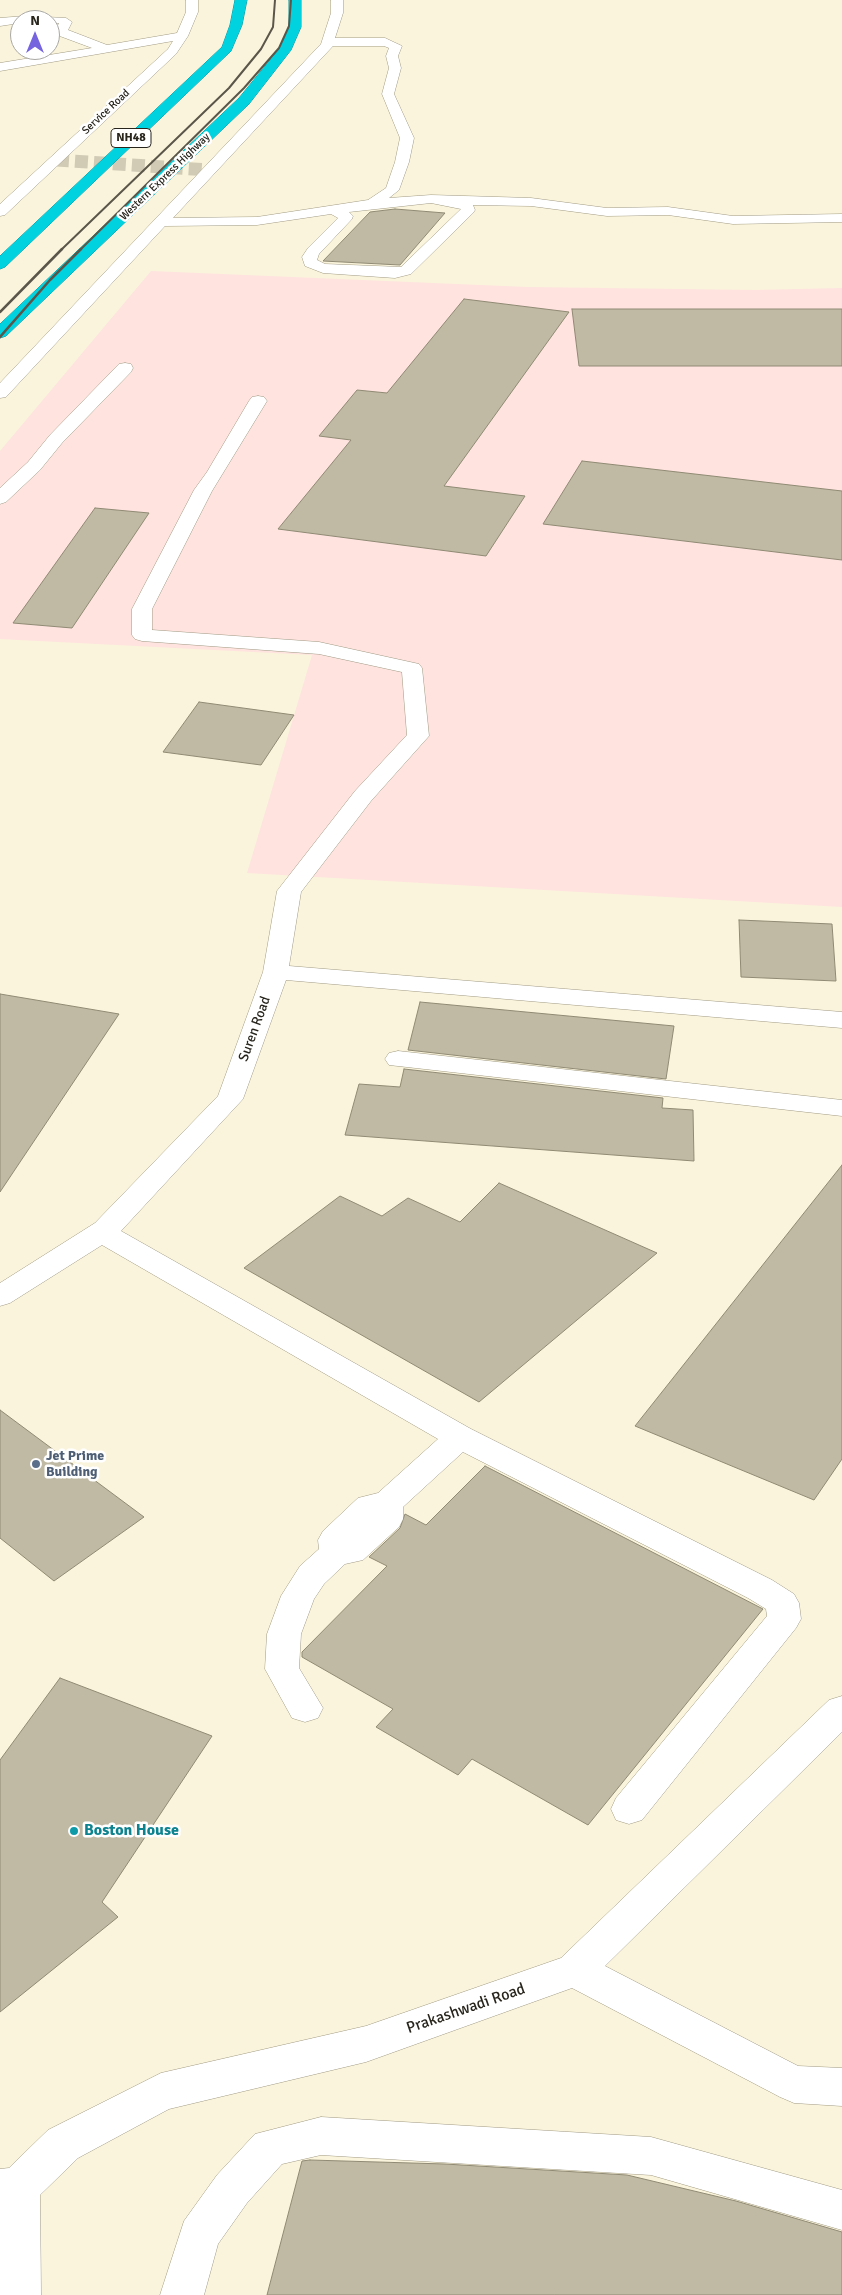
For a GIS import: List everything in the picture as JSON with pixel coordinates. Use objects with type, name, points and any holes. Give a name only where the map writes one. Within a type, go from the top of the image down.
[{"type":"highway","name":"NH48","points":[[0,264],[227,48],[236,25],[241,0]]},
{"type":"highway","name":"Western Express Highway","points":[[0,333],[244,101],[285,50],[296,27],[295,0]]},
{"type":"street","name":"Service Road","points":[[0,212],[172,51],[182,36],[192,12],[192,0]]},
{"type":"street","points":[[0,393],[162,222],[328,42],[337,13],[337,0]]},
{"type":"street","points":[[0,22],[25,19],[62,20],[66,22],[61,32],[108,49]]},
{"type":"street","points":[[0,68],[182,36]]},
{"type":"street","points":[[328,42],[385,42],[396,46],[392,56],[395,68],[388,94],[407,138],[402,162],[392,190],[372,204]]},
{"type":"street","points":[[162,222],[257,221],[412,200],[531,202],[607,212],[668,211],[733,220],[842,218]]},
{"type":"street","points":[[332,210],[346,216],[373,206],[406,202],[460,204],[468,207],[406,271],[395,273],[323,268],[310,263],[309,257],[346,216]]},
{"type":"street","points":[[0,498],[34,466],[56,438],[126,368]]},
{"type":"street","name":"Suren Road","points":[[0,1296],[101,1232],[230,1099],[276,972],[289,891],[363,796],[418,736],[412,668],[319,648],[142,635],[142,609],[203,490],[215,474],[258,401]]},
{"type":"street","points":[[276,972],[842,1020]]},
{"type":"street","points":[[398,1059],[842,1108]]},
{"type":"street","points":[[101,1232],[460,1437],[760,1589],[782,1603],[784,1619],[629,1809]]},
{"type":"street","points":[[304,1708],[282,1669],[284,1634],[298,1596],[312,1575],[336,1553],[351,1551],[387,1519],[387,1503],[460,1437]]},
{"type":"street","name":"Prakashwadi Road","points":[[19,2295],[10,2188],[63,2144],[161,2092],[366,2044],[576,1970],[842,1710]]},
{"type":"street","points":[[576,1970],[794,2084],[842,2087]]},
{"type":"street","points":[[182,2295],[199,2235],[232,2189],[270,2148],[321,2136],[594,2151],[651,2156],[842,2210]]},
{"type":"shaded area","points":[[151,271],[527,287],[755,290],[842,288],[842,907],[247,873],[312,655],[0,639],[0,451]]},
{"type":"building","points":[[395,209],[445,213],[400,265],[323,261],[370,212]]},
{"type":"building","points":[[464,299],[569,312],[444,486],[525,496],[486,556],[278,529],[351,440],[319,436],[357,390],[387,393]]},
{"type":"building","points":[[572,309],[842,309],[842,366],[579,366]]},
{"type":"building","points":[[582,461],[842,491],[842,560],[543,524]]},
{"type":"building","points":[[95,508],[149,513],[72,628],[13,623]]},
{"type":"building","points":[[199,702],[294,715],[261,765],[163,752]]},
{"type":"building","points":[[739,920],[832,924],[836,981],[741,977]]},
{"type":"building","points":[[0,994],[119,1014],[0,1192]]},
{"type":"building","points":[[420,1002],[674,1026],[666,1079],[408,1050]]},
{"type":"building","points":[[404,1069],[663,1098],[662,1108],[693,1110],[694,1161],[345,1135],[359,1084],[400,1087]]},
{"type":"building","points":[[842,1165],[842,1459],[814,1500],[635,1426]]},
{"type":"building","points":[[499,1183],[657,1253],[479,1402],[244,1268],[340,1196],[382,1216],[408,1198],[460,1222]]},
{"type":"building","name":"Jet Prime Building","points":[[0,1410],[144,1517],[54,1581],[0,1538]]},
{"type":"building","points":[[485,1466],[763,1609],[588,1825],[472,1759],[458,1775],[376,1727],[393,1709],[302,1657],[302,1652],[387,1566],[369,1557],[400,1528],[405,1514],[426,1525]]},
{"type":"building","name":"Boston House","points":[[60,1678],[212,1736],[102,1902],[118,1917],[0,2012],[0,1760]]},
{"type":"building","points":[[302,2161],[445,2164],[627,2175],[736,2201],[842,2232],[842,2295],[267,2295]]},
{"type":"tunnel","points":[[56,160],[209,170]]},
{"type":"railway","points":[[61,250],[229,88],[261,49],[273,27],[275,0]]},
{"type":"railway","points":[[80,250],[244,88],[279,48],[289,26],[291,0]]},
{"type":"railway","points":[[0,312],[61,250]]},
{"type":"railway","points":[[0,337],[50,280],[80,250]]},
{"type":"place","name":"Jet Prime Building","points":[[36,1464]]},
{"type":"place","name":"Boston House","points":[[74,1831]]}]
